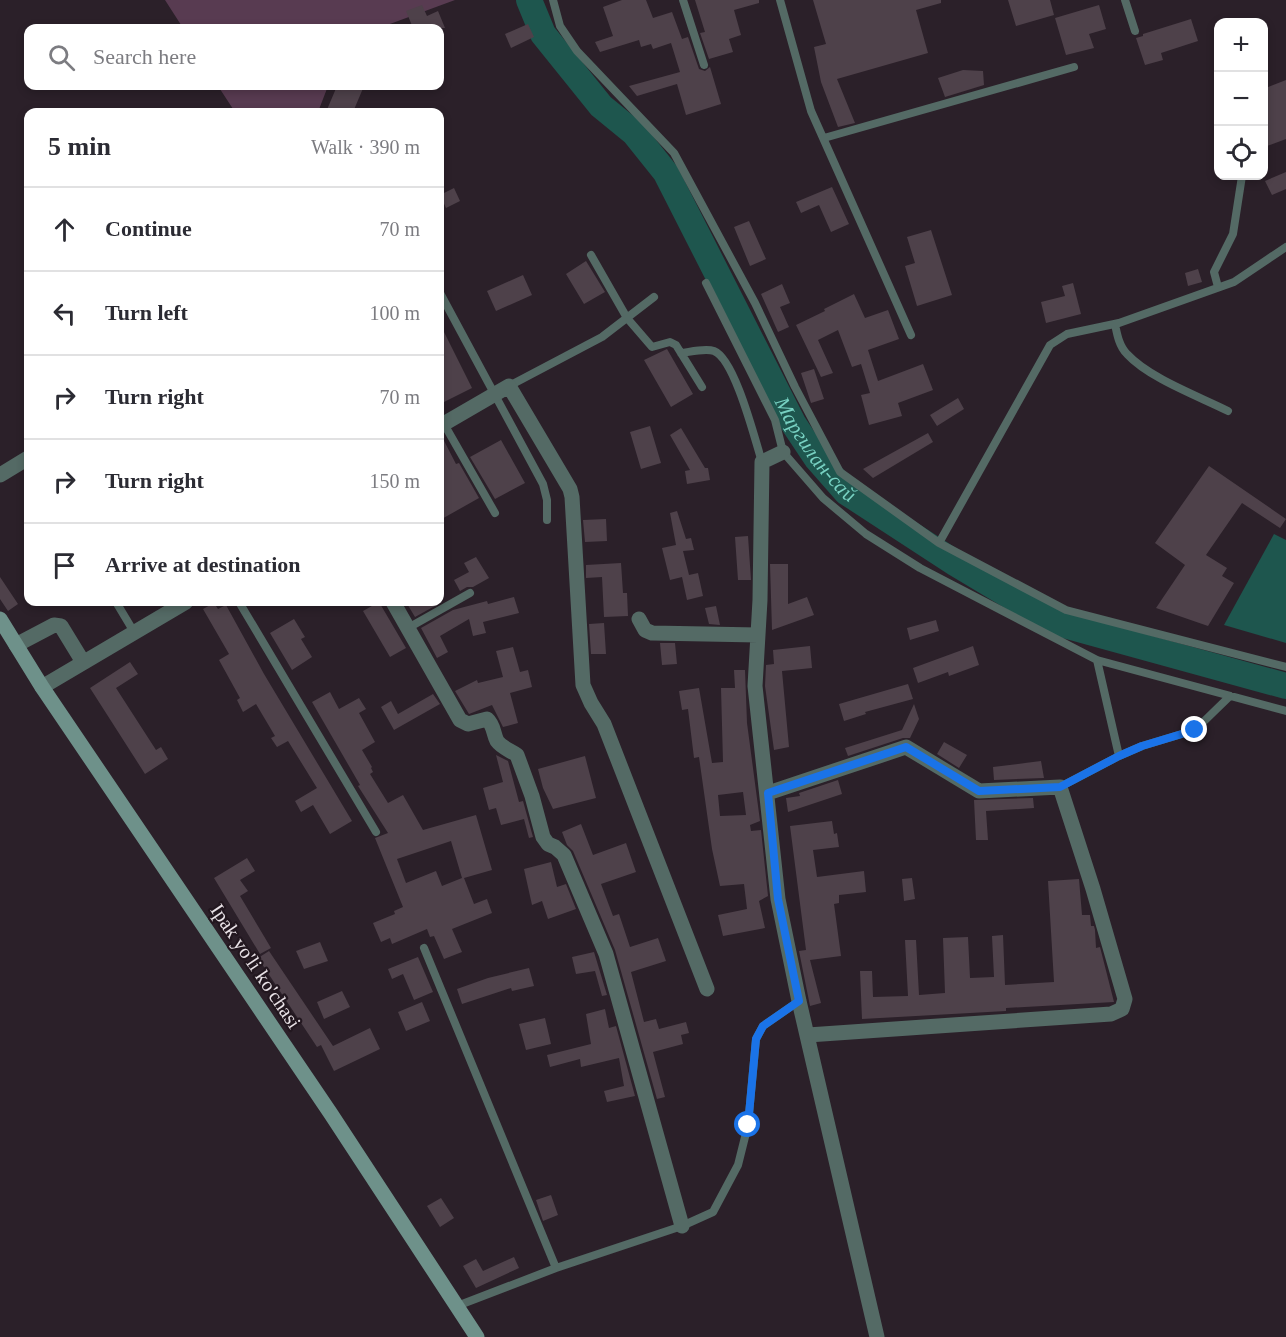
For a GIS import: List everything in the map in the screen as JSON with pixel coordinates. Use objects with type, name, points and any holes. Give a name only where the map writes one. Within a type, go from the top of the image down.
[{"type":"main road","name":"Ipak yo'li ko'chasi","points":[[0,619],[42,687],[332,1114],[477,1337]]},
{"type":"street","points":[[444,424],[509,386],[570,489],[583,685],[604,724],[707,988]]},
{"type":"street","points":[[783,452],[762,462],[755,686],[778,899],[799,1001],[877,1337]]},
{"type":"street","points":[[0,475],[24,460]]},
{"type":"street","points":[[42,687],[179,606]]},
{"type":"street","points":[[395,606],[460,720],[468,724],[487,719],[497,741],[517,755],[532,796],[543,837],[548,844],[564,855],[606,954],[682,1226]]},
{"type":"street","points":[[639,618],[645,630],[652,633],[758,635]]},
{"type":"street","points":[[16,645],[54,625],[61,627],[83,663]]},
{"type":"street","points":[[768,793],[906,747],[979,791],[1060,787],[1125,999],[1122,1009],[1111,1014],[808,1035]]},
{"type":"lane","points":[[553,0],[560,26],[577,51],[674,153],[755,303],[795,387],[840,472],[939,543],[1066,610],[1286,668]]},
{"type":"lane","points":[[683,0],[704,65]]},
{"type":"lane","points":[[780,0],[802,81],[824,138],[910,334]]},
{"type":"lane","points":[[1125,0],[1135,31]]},
{"type":"lane","points":[[824,138],[1074,67]]},
{"type":"lane","points":[[1218,287],[1214,272],[1233,234],[1241,180]]},
{"type":"lane","points":[[939,543],[1050,345],[1067,334],[1115,324],[1234,282],[1286,247]]},
{"type":"lane","points":[[591,255],[627,318],[652,346],[670,342],[676,345],[702,387]]},
{"type":"lane","points":[[706,283],[775,420],[783,452],[823,498],[866,534],[920,568],[1097,660],[1286,711]]},
{"type":"lane","points":[[509,386],[602,337],[654,297]]},
{"type":"lane","points":[[444,300],[543,484],[547,500],[547,520]]},
{"type":"lane","points":[[1115,324],[1118,338],[1126,353],[1156,376],[1228,411]]},
{"type":"lane","points":[[681,353],[713,351],[725,359],[734,376],[762,462]]},
{"type":"lane","points":[[444,428],[495,513]]},
{"type":"lane","points":[[408,628],[470,592]]},
{"type":"lane","points":[[118,606],[134,632]]},
{"type":"lane","points":[[241,606],[376,832]]},
{"type":"lane","points":[[1097,660],[1119,756]]},
{"type":"lane","points":[[1060,787],[1142,746],[1195,730],[1230,696]]},
{"type":"lane","points":[[424,948],[556,1268]]},
{"type":"lane","points":[[457,1306],[556,1268],[682,1226],[713,1212],[738,1165],[748,1125],[756,1039],[763,1026],[799,1001]]},
{"type":"shaded area","points":[[165,0],[455,0],[390,24],[180,24]]},
{"type":"shaded area","points":[[221,90],[326,90],[320,108],[232,108]]},
{"type":"shaded area","points":[[1274,534],[1286,540],[1286,643],[1224,625]]},
{"type":"building","points":[[622,0],[646,0],[653,18],[672,12],[682,39],[688,37],[699,69],[705,71],[710,67],[721,104],[686,115],[677,84],[637,96],[629,86],[680,72],[671,43],[653,49],[651,44],[641,47],[639,40],[600,52],[595,42],[613,36],[603,7]]},
{"type":"building","points":[[695,0],[759,0],[759,3],[734,10],[741,35],[729,39],[733,52],[709,59],[700,33],[705,32]]},
{"type":"building","points":[[813,0],[941,0],[941,3],[916,10],[928,53],[837,79],[855,123],[838,127],[821,82],[814,47],[826,44]]},
{"type":"building","points":[[1008,0],[1050,0],[1054,15],[1016,26]]},
{"type":"building","points":[[422,5],[427,16],[438,11],[443,24],[411,24],[406,11]]},
{"type":"building","points":[[1099,5],[1106,29],[1089,34],[1094,48],[1066,55],[1055,18]]},
{"type":"building","points":[[1191,19],[1198,41],[1161,53],[1163,60],[1145,65],[1136,38]]},
{"type":"building","points":[[528,24],[534,37],[511,48],[505,34]]},
{"type":"building","points":[[963,70],[983,71],[984,85],[945,97],[938,78]]},
{"type":"building","points":[[1286,80],[1286,139],[1268,146],[1268,126],[1268,87]]},
{"type":"building","points":[[335,90],[362,90],[355,108],[328,108]]},
{"type":"building","points":[[1286,172],[1286,189],[1272,195],[1265,181]]},
{"type":"building","points":[[832,187],[849,224],[831,232],[819,205],[801,213],[796,202]]},
{"type":"building","points":[[454,188],[460,201],[446,208],[444,193]]},
{"type":"building","points":[[749,221],[766,259],[750,266],[734,227]]},
{"type":"building","points":[[931,230],[952,295],[917,306],[905,266],[915,263],[907,237]]},
{"type":"building","points":[[586,261],[605,292],[584,304],[566,274]]},
{"type":"building","points":[[1198,269],[1202,282],[1188,286],[1185,273]]},
{"type":"building","points":[[523,275],[532,295],[496,311],[487,291]]},
{"type":"building","points":[[1073,283],[1081,314],[1046,323],[1041,302],[1065,296],[1062,286]]},
{"type":"building","points":[[782,284],[790,303],[780,307],[789,327],[778,332],[761,294]]},
{"type":"building","points":[[854,294],[865,318],[888,310],[899,339],[868,350],[878,381],[923,364],[933,390],[898,403],[902,416],[869,425],[861,395],[870,393],[861,364],[852,367],[838,330],[818,340],[833,373],[821,377],[796,325]]},
{"type":"building","points":[[444,332],[472,388],[444,402]]},
{"type":"building","points":[[667,349],[693,394],[671,407],[644,360]]},
{"type":"building","points":[[814,369],[824,399],[811,403],[801,373]]},
{"type":"building","points":[[958,398],[964,409],[937,426],[930,415]]},
{"type":"building","points":[[650,426],[661,463],[641,469],[630,432]]},
{"type":"building","points":[[681,428],[705,468],[708,468],[710,480],[687,484],[685,471],[690,470],[670,435]]},
{"type":"building","points":[[928,433],[933,442],[873,478],[863,469]]},
{"type":"building","points":[[501,440],[525,483],[495,499],[470,457]]},
{"type":"building","points":[[444,441],[456,464],[459,463],[479,498],[444,518]]},
{"type":"building","points":[[1209,466],[1286,519],[1280,528],[1242,503],[1206,555],[1227,568],[1222,576],[1234,583],[1208,626],[1156,608],[1185,565],[1155,543]]},
{"type":"building","points":[[677,511],[686,539],[691,538],[694,550],[683,551],[689,575],[698,573],[703,596],[687,600],[682,577],[670,580],[662,548],[676,545],[670,513]]},
{"type":"building","points":[[606,519],[607,541],[585,542],[583,520]]},
{"type":"building","points":[[748,536],[751,580],[738,580],[735,537]]},
{"type":"building","points":[[476,557],[489,578],[460,591],[454,580],[469,572],[464,563]]},
{"type":"building","points":[[621,563],[623,593],[627,593],[628,616],[604,617],[602,577],[586,578],[586,565]]},
{"type":"building","points":[[770,564],[788,564],[788,604],[807,597],[814,615],[772,630]]},
{"type":"building","points":[[0,577],[18,604],[8,611],[0,599]]},
{"type":"building","points":[[514,597],[519,613],[483,622],[486,633],[473,636],[469,619],[440,636],[448,652],[437,658],[421,628],[453,610]]},
{"type":"building","points":[[208,606],[216,606],[218,609],[227,606],[264,674],[352,821],[330,834],[313,805],[301,812],[295,801],[317,788],[288,741],[277,747],[271,738],[275,736],[256,704],[243,712],[237,700],[240,698],[219,660],[229,654],[203,609]]},
{"type":"building","points":[[372,606],[381,606],[406,648],[390,657],[363,611]]},
{"type":"building","points":[[408,606],[435,606],[415,617]]},
{"type":"building","points":[[716,606],[720,625],[709,624],[705,608]]},
{"type":"building","points":[[294,619],[305,637],[301,639],[312,657],[292,670],[270,633]]},
{"type":"building","points":[[936,620],[939,631],[910,640],[907,628]]},
{"type":"building","points":[[604,623],[606,654],[591,654],[589,624]]},
{"type":"building","points":[[660,643],[675,643],[677,664],[662,665]]},
{"type":"building","points":[[810,646],[812,668],[782,671],[789,747],[774,750],[765,686],[766,665],[774,664],[773,650]]},
{"type":"building","points":[[973,646],[979,665],[949,676],[948,672],[918,683],[913,668]]},
{"type":"building","points":[[513,647],[520,672],[528,670],[532,687],[510,693],[518,723],[503,727],[492,705],[469,714],[455,691],[477,680],[478,683],[503,677],[496,651]]},
{"type":"building","points":[[130,662],[138,674],[116,688],[156,750],[161,747],[168,759],[145,774],[90,688]]},
{"type":"building","points":[[734,670],[745,670],[747,723],[760,821],[750,825],[751,831],[761,830],[768,896],[759,901],[765,928],[723,936],[718,915],[747,909],[744,884],[720,886],[712,849],[699,757],[694,758],[688,709],[682,710],[679,691],[699,688],[712,763],[723,762],[721,688],[735,688]],"holes":[[[743,792],[746,815],[720,816],[718,795]]]},
{"type":"building","points":[[908,684],[913,699],[865,712],[866,714],[844,721],[839,704]]},
{"type":"building","points":[[330,692],[339,709],[359,698],[366,709],[359,713],[375,742],[362,750],[372,767],[373,772],[370,774],[388,803],[403,795],[423,830],[476,815],[492,870],[464,878],[474,904],[487,899],[492,913],[452,929],[462,952],[444,959],[434,936],[430,937],[427,929],[392,944],[390,938],[381,942],[373,923],[395,914],[394,911],[403,907],[375,838],[388,833],[358,786],[360,785],[312,702]],"holes":[[[451,841],[462,878],[442,886],[436,871],[406,883],[397,859]]]},
{"type":"building","points":[[433,694],[440,704],[394,730],[381,707],[391,701],[398,714]]},
{"type":"building","points":[[914,704],[919,719],[910,738],[903,738],[848,756],[845,748],[902,730]]},
{"type":"building","points":[[944,742],[967,755],[959,768],[937,754]]},
{"type":"building","points":[[496,755],[508,761],[519,802],[523,801],[533,837],[529,838],[524,819],[501,825],[496,808],[489,810],[483,788],[503,782]]},
{"type":"building","points":[[585,756],[596,798],[553,809],[543,788],[538,769]]},
{"type":"building","points":[[1041,761],[1044,778],[994,780],[993,767]]},
{"type":"building","points":[[838,780],[842,794],[788,812],[786,798],[800,796],[799,793]]},
{"type":"building","points":[[1033,798],[1034,808],[986,811],[988,840],[976,840],[974,800]]},
{"type":"building","points":[[832,821],[839,847],[813,850],[817,877],[864,871],[866,892],[839,895],[839,903],[834,904],[841,956],[810,960],[821,1003],[810,1006],[799,951],[806,950],[790,826]]},
{"type":"building","points":[[581,824],[593,855],[626,843],[636,872],[601,884],[613,916],[619,914],[630,947],[658,938],[666,961],[631,972],[644,1022],[656,1019],[659,1029],[686,1022],[689,1033],[681,1035],[683,1044],[653,1052],[665,1097],[657,1099],[615,950],[573,851],[567,845],[562,832]]},
{"type":"building","points":[[247,858],[255,871],[240,880],[248,891],[240,896],[271,948],[260,954],[214,878]]},
{"type":"building","points":[[551,862],[557,887],[566,884],[576,909],[548,919],[542,901],[532,905],[524,869]]},
{"type":"building","points":[[912,878],[915,899],[904,901],[902,879]]},
{"type":"building","points":[[1079,879],[1082,915],[1090,915],[1091,926],[1094,926],[1095,930],[1096,948],[1100,947],[1114,1002],[862,1019],[860,971],[872,971],[873,997],[908,996],[905,940],[916,940],[919,995],[945,993],[943,938],[968,937],[970,978],[994,977],[992,936],[1003,935],[1005,985],[1054,982],[1048,881]]},
{"type":"building","points":[[320,942],[328,961],[304,969],[296,951]]},
{"type":"building","points":[[269,951],[333,1046],[370,1028],[380,1049],[334,1071],[321,1045],[317,1047],[258,958]]},
{"type":"building","points":[[594,952],[607,995],[602,996],[595,971],[576,974],[572,957]]},
{"type":"building","points":[[418,957],[433,992],[414,1000],[403,974],[392,979],[388,969]]},
{"type":"building","points":[[529,968],[534,986],[512,991],[511,988],[462,1004],[457,989],[488,978]]},
{"type":"building","points":[[342,991],[350,1007],[324,1019],[317,1002]]},
{"type":"building","points":[[422,1002],[430,1021],[406,1031],[398,1012]]},
{"type":"building","points":[[605,1009],[609,1028],[616,1026],[635,1096],[607,1102],[604,1091],[624,1086],[619,1058],[581,1067],[580,1059],[550,1067],[547,1055],[591,1044],[586,1014]]},
{"type":"building","points":[[545,1018],[551,1044],[526,1050],[519,1024]]},
{"type":"building","points":[[551,1195],[558,1215],[543,1221],[536,1200]]},
{"type":"building","points":[[441,1198],[454,1218],[440,1227],[427,1206]]},
{"type":"building","points":[[514,1257],[519,1268],[476,1288],[463,1266],[476,1259],[483,1271]]},
{"type":"waterway","name":"Маргилан-сай","points":[[529,0],[543,34],[601,106],[634,133],[666,173],[793,423],[817,459],[846,492],[955,563],[1053,622],[1286,686]]},
{"type":"route","points":[[748,1125],[756,1039],[763,1026],[799,1001],[778,899],[768,793],[906,747],[979,791],[1060,787],[1142,746],[1195,730]]}]
